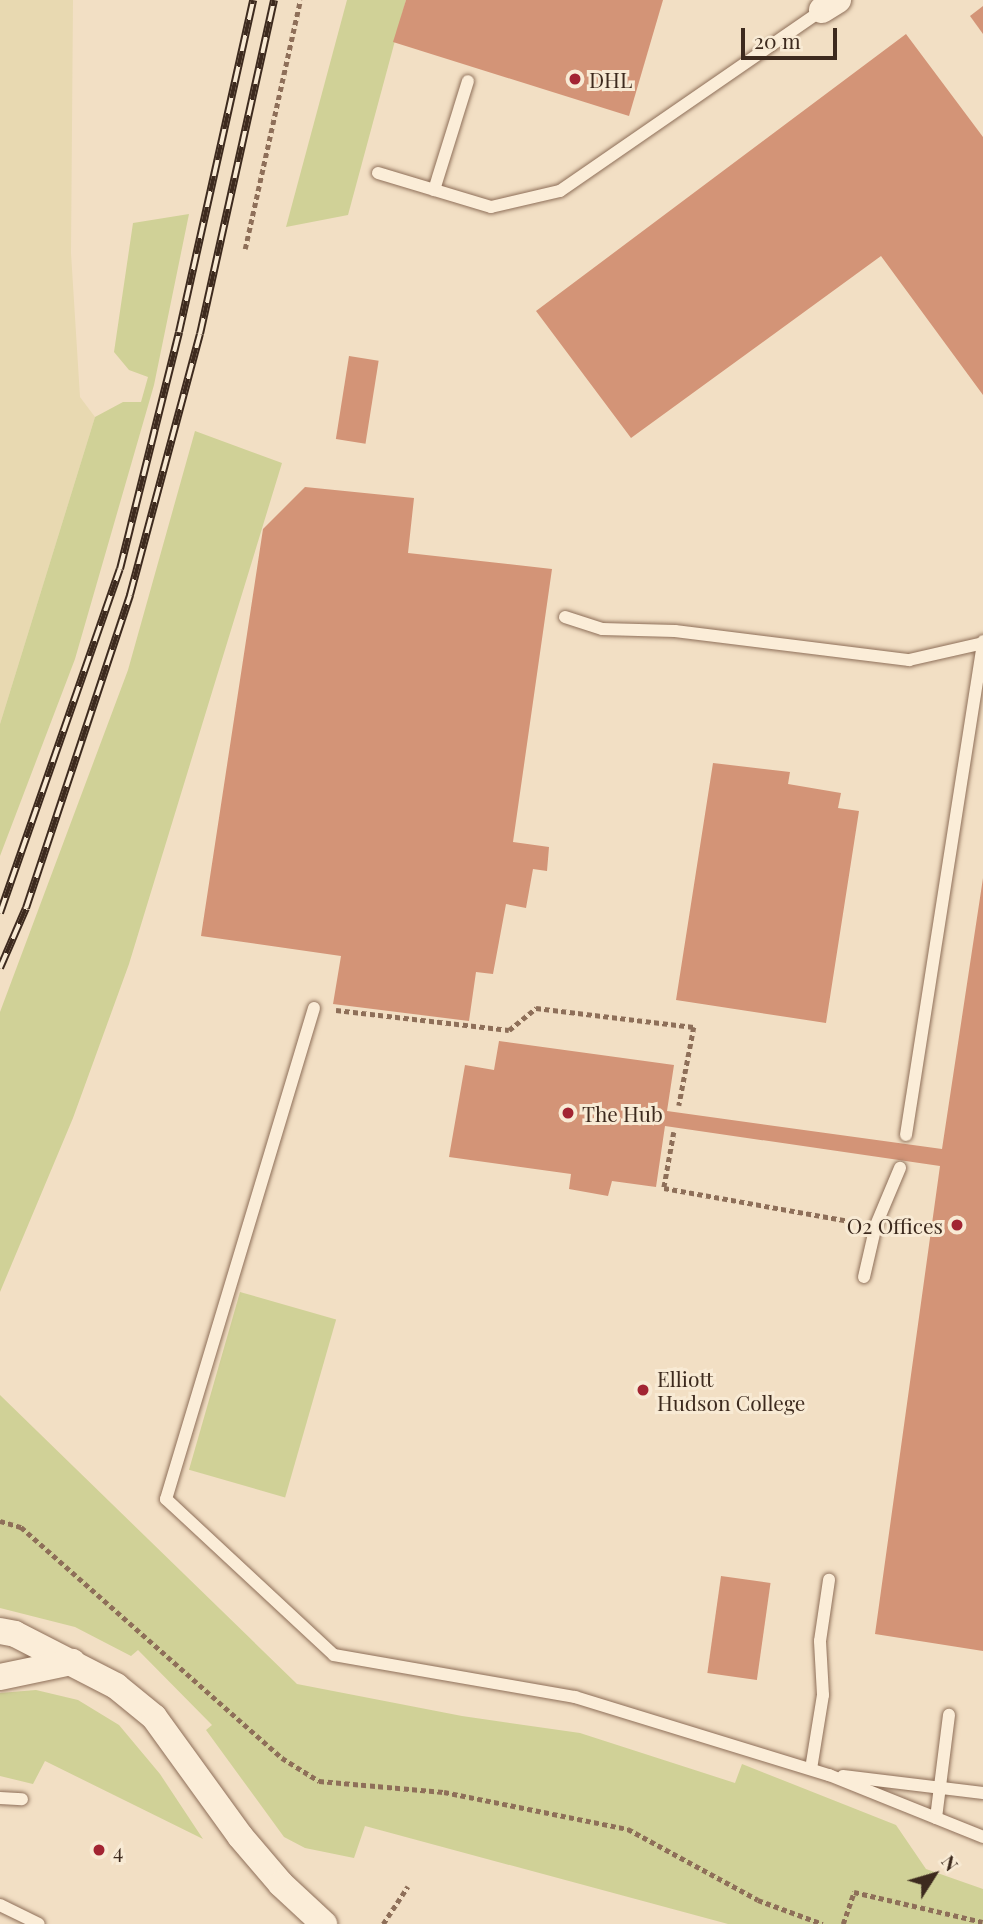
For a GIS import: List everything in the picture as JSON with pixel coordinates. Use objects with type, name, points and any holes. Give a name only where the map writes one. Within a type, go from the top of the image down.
[{"type":"street","points":[[0,1631],[72,1662],[116,1686],[154,1717],[240,1836],[281,1884],[324,1924]]},
{"type":"street","points":[[0,1677],[72,1662]]},
{"type":"lane","points":[[378,173],[491,207],[560,191],[830,5]]},
{"type":"lane","points":[[434,190],[468,81]]},
{"type":"lane","points":[[565,617],[602,629],[675,631],[909,660],[983,642],[906,1135]]},
{"type":"lane","points":[[314,1008],[166,1499],[334,1655],[575,1697],[829,1775],[983,1837]]},
{"type":"lane","points":[[864,1277],[876,1225],[900,1168]]},
{"type":"lane","points":[[811,1769],[822,1695],[820,1641],[829,1580]]},
{"type":"lane","points":[[936,1818],[949,1715]]},
{"type":"lane","points":[[829,1775],[942,1786],[983,1793]]},
{"type":"lane","points":[[0,1798],[22,1799]]},
{"type":"lane","points":[[0,1905],[39,1924]]},
{"type":"path","points":[[245,249],[300,0]]},
{"type":"path","points":[[314,1008],[509,1030],[536,1008],[695,1027],[679,1106]]},
{"type":"path","points":[[674,1132],[664,1188],[876,1225]]},
{"type":"path","points":[[0,1521],[20,1527],[282,1758],[319,1781],[444,1792],[628,1829],[758,1900],[823,1924]]},
{"type":"path","points":[[383,1924],[408,1886]]},
{"type":"path","points":[[844,1924],[853,1892],[983,1922]]},
{"type":"shaded area","points":[[0,0],[73,0],[71,253],[80,397],[95,417],[0,724]]},
{"type":"green space","points":[[347,0],[406,0],[348,215],[286,227]]},
{"type":"green space","points":[[189,214],[154,385],[75,659],[0,856],[0,724],[95,417],[123,402],[141,402],[148,377],[129,370],[114,352],[133,223]]},
{"type":"green space","points":[[195,431],[282,463],[129,964],[73,1118],[0,1292],[0,1012],[128,670]]},
{"type":"green space","points":[[240,1292],[336,1320],[285,1497],[189,1470]]},
{"type":"green space","points":[[0,1395],[297,1684],[462,1716],[580,1733],[735,1783],[742,1764],[896,1825],[926,1869],[983,1889],[983,1924],[728,1924],[365,1826],[354,1858],[305,1848],[284,1837],[206,1730],[212,1725],[138,1650],[131,1656],[75,1627],[0,1608]]},
{"type":"green space","points":[[36,1690],[78,1700],[119,1725],[160,1774],[203,1839],[45,1761],[33,1784],[0,1776],[0,1693]]},
{"type":"building","name":"DHL","points":[[406,0],[663,0],[629,116],[393,42]]},
{"type":"building","points":[[983,6],[983,34],[970,16]]},
{"type":"building","points":[[906,34],[983,137],[983,395],[881,256],[631,438],[536,311]]},
{"type":"building","points":[[349,356],[379,361],[365,444],[336,439]]},
{"type":"building","points":[[305,487],[414,498],[408,553],[552,569],[513,842],[549,847],[547,871],[533,869],[526,908],[506,904],[493,974],[476,972],[469,1021],[333,1004],[341,956],[201,936],[263,529]]},
{"type":"building","points":[[713,763],[790,772],[788,784],[841,793],[838,808],[859,811],[826,1023],[676,1000]]},
{"type":"building","points":[[983,878],[983,1651],[875,1634],[940,1166],[665,1126],[656,1187],[612,1181],[608,1196],[569,1189],[571,1174],[449,1157],[465,1065],[494,1070],[499,1041],[674,1065],[667,1111],[942,1149]]},
{"type":"building","points":[[721,1576],[771,1583],[757,1680],[707,1673]]},
{"type":"railway","points":[[0,913],[120,569],[179,332],[253,0]]},
{"type":"railway","points":[[0,968],[26,908],[130,595],[200,334],[274,0]]},
{"type":"place","name":"DHL","points":[[575,79]]},
{"type":"place","name":"The Hub","points":[[568,1113]]},
{"type":"place","name":"O2 Offices","points":[[957,1225]]},
{"type":"place","name":"Elliott Hudson College","points":[[643,1390]]},
{"type":"place","name":"4","points":[[99,1850]]}]
